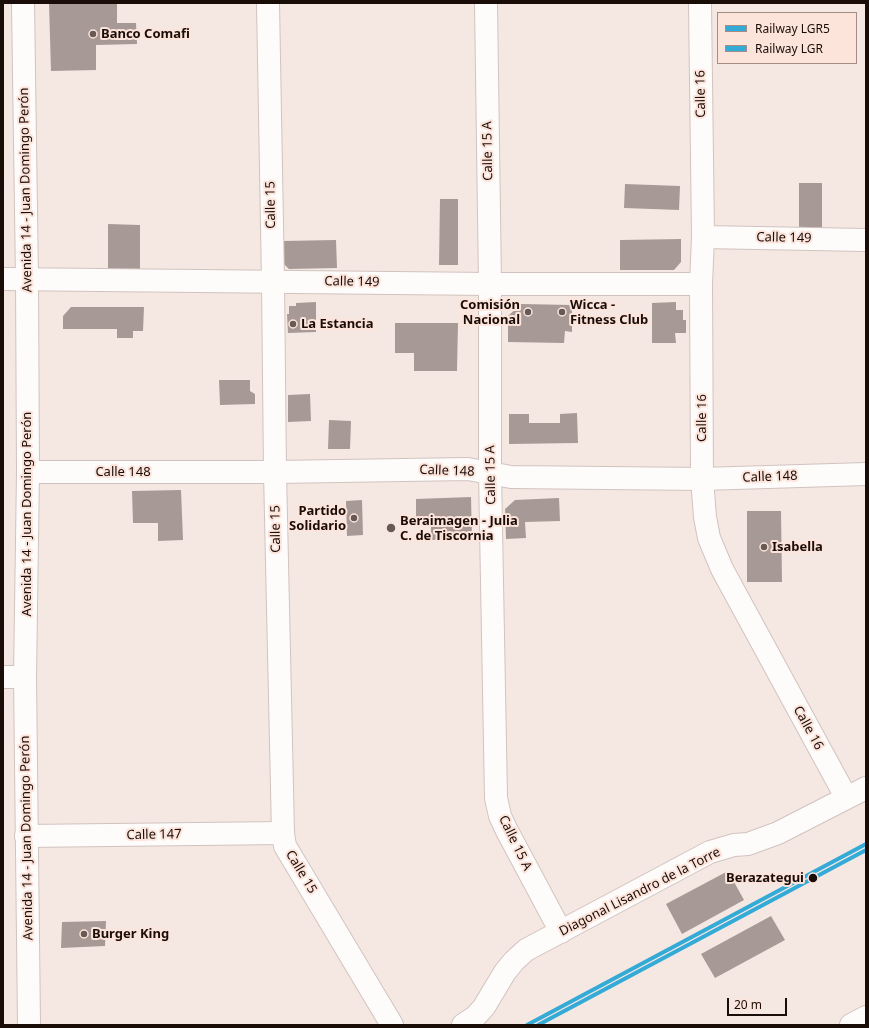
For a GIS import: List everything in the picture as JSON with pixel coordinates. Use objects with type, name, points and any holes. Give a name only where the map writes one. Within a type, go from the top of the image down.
[{"type":"street","name":"Avenida 14 - Juan Domingo Perón","points":[[23,3],[27,279],[28,472],[25,677],[29,1025]]},
{"type":"street","name":"Calle 15","points":[[268,3],[275,472],[283,833],[285,846],[392,1025]]},
{"type":"street","name":"Calle 15 A","points":[[486,3],[490,284],[490,473],[496,798],[500,816],[506,829],[561,932]]},
{"type":"street","name":"Calle 16","points":[[700,3],[703,236],[701,284],[702,478],[705,517],[709,538],[722,569],[846,797]]},
{"type":"street","name":"Calle 149","points":[[703,236],[866,240]]},
{"type":"street","name":"Calle 149","points":[[3,279],[490,284],[701,284]]},
{"type":"street","name":"Calle 148","points":[[28,472],[275,472],[468,469],[511,477],[702,478],[866,474]]},
{"type":"street","points":[[3,677],[25,677]]},
{"type":"street","name":"Diagonal Lisandro de la Torre","points":[[463,1025],[475,1017],[484,1007],[505,972],[526,950],[710,852],[734,845],[748,844],[778,833],[866,788]]},
{"type":"street","name":"Calle 147","points":[[26,836],[283,833]]},
{"type":"street","points":[[851,1025],[866,1017]]},
{"type":"building","points":[[49,3],[117,3],[117,23],[136,23],[137,44],[96,45],[96,70],[51,71]]},
{"type":"building","points":[[799,183],[822,183],[822,231],[799,231]]},
{"type":"building","points":[[625,184],[680,186],[679,210],[624,208]]},
{"type":"building","points":[[440,199],[458,199],[458,265],[439,265]]},
{"type":"building","points":[[108,224],[140,225],[140,269],[108,269]]},
{"type":"building","points":[[681,239],[681,262],[674,270],[620,270],[620,240]]},
{"type":"building","points":[[336,240],[337,268],[289,269],[284,264],[283,241]]},
{"type":"building","points":[[316,302],[316,332],[288,333],[287,314],[289,314],[289,306],[296,306],[296,303]]},
{"type":"building","points":[[676,302],[676,310],[683,310],[683,320],[686,320],[686,333],[675,333],[676,343],[652,343],[652,303]]},
{"type":"building","points":[[521,304],[572,305],[572,332],[565,331],[564,343],[508,342],[508,316]]},
{"type":"building","points":[[71,307],[144,307],[143,331],[133,331],[133,338],[117,338],[117,329],[63,329],[63,316]]},
{"type":"building","points":[[395,323],[458,323],[457,371],[414,371],[414,353],[395,353]]},
{"type":"building","points":[[219,380],[250,380],[250,391],[255,394],[255,404],[220,405]]},
{"type":"building","points":[[310,394],[311,421],[288,422],[288,395]]},
{"type":"building","points":[[577,413],[578,443],[509,444],[509,414],[529,414],[529,423],[560,423],[560,414]]},
{"type":"building","points":[[329,420],[351,421],[350,449],[328,449]]},
{"type":"building","points":[[181,490],[183,540],[158,541],[158,523],[133,523],[132,491]]},
{"type":"building","points":[[471,497],[472,538],[431,540],[431,521],[416,521],[416,499]]},
{"type":"building","points":[[559,498],[560,521],[525,522],[526,538],[506,539],[505,509],[515,500]]},
{"type":"building","name":"Partido Solidario","points":[[362,500],[363,535],[347,536],[346,501]]},
{"type":"building","name":"Isabella","points":[[747,511],[781,511],[782,582],[747,582]]},
{"type":"building","points":[[728,871],[744,900],[682,934],[666,904]]},
{"type":"building","points":[[771,916],[785,940],[715,978],[701,954]]},
{"type":"building","name":"Burger King","points":[[106,921],[105,946],[61,948],[62,922]]},
{"type":"rail line","name":"LGR5","points":[[527,1025],[866,844]]},
{"type":"rail line","name":"LGR","points":[[538,1025],[866,850]]},
{"type":"place","name":"Banco Comafi","points":[[93,34]]},
{"type":"place","name":"Comisión Nacional","points":[[528,312]]},
{"type":"place","name":"Wicca - Fitness Club","points":[[562,312]]},
{"type":"place","name":"La Estancia","points":[[293,324]]},
{"type":"place","name":"Partido Solidario","points":[[354,518]]},
{"type":"place","name":"Beraimagen - Julia C. de Tiscornia","points":[[391,528]]},
{"type":"place","name":"Isabella","points":[[764,547]]},
{"type":"place","name":"Berazategui","points":[[813,878]]},
{"type":"place","name":"Burger King","points":[[84,934]]}]
